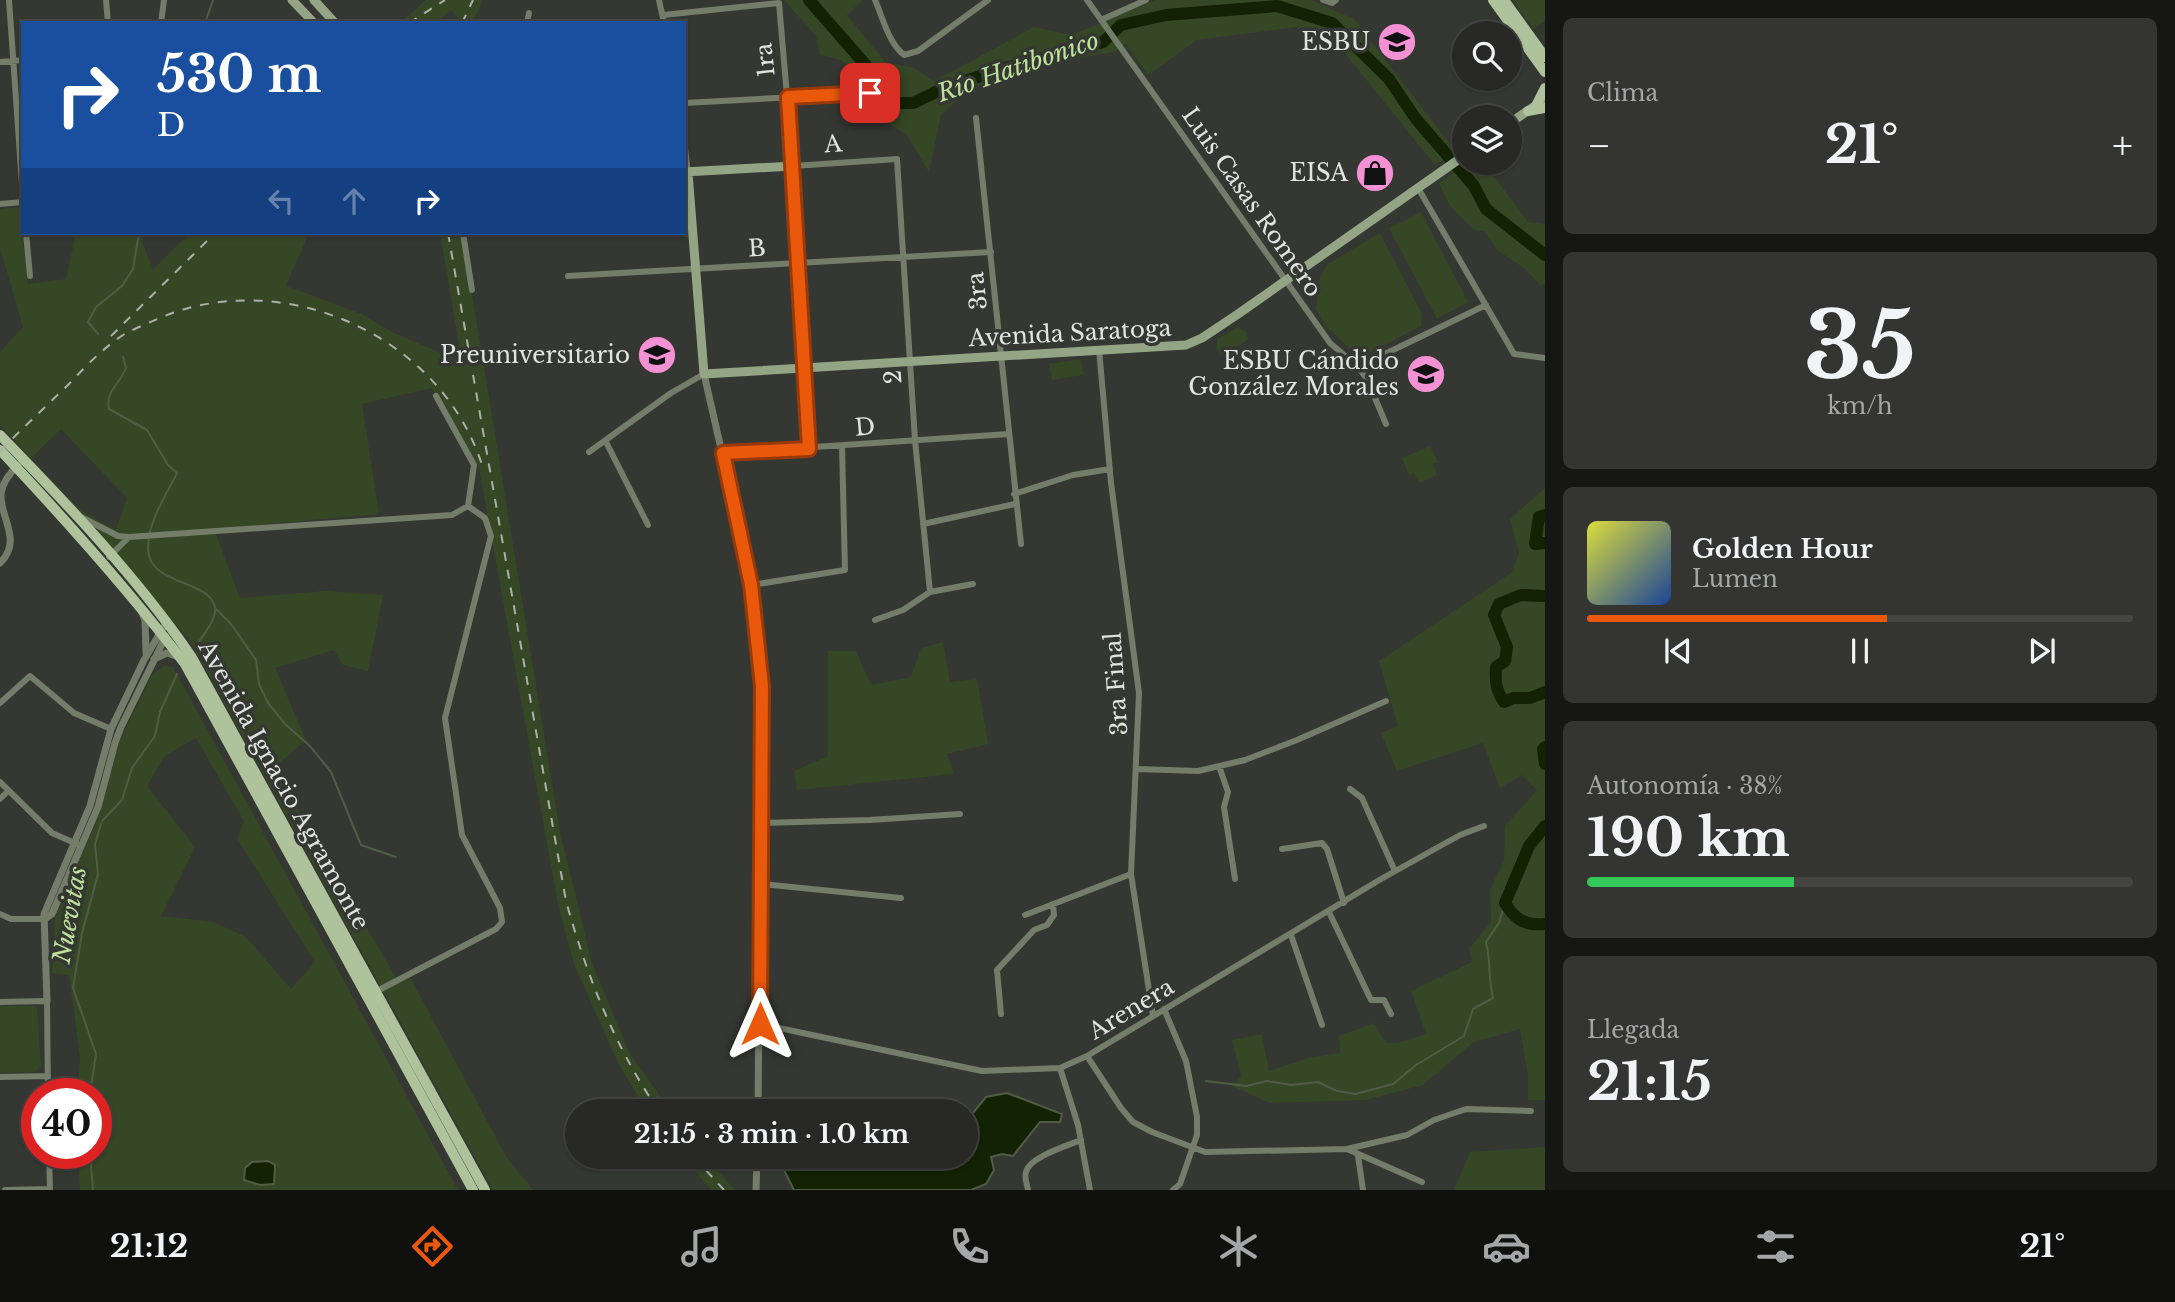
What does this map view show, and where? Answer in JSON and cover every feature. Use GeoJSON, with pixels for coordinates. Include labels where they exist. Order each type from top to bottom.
{"type":"FeatureCollection","features":[{"type":"Feature","properties":{"kind":"main road"},"geometry":{"type":"LineString","coordinates":[[292,0],[312,21]]}},
{"type":"Feature","properties":{"kind":"main road"},"geometry":{"type":"LineString","coordinates":[[1493,0],[1545,72]]}},
{"type":"Feature","properties":{"kind":"main road"},"geometry":{"type":"LineString","coordinates":[[1504,0],[1545,57]]}},
{"type":"Feature","properties":{"kind":"main road"},"geometry":{"type":"LineString","coordinates":[[317,1],[333,21]]}},
{"type":"Feature","properties":{"kind":"main road"},"geometry":{"type":"LineString","coordinates":[[1536,108],[1545,88]]}},
{"type":"Feature","properties":{"kind":"main road"},"geometry":{"type":"LineString","coordinates":[[1536,108],[1545,99]]}},
{"type":"Feature","properties":{"kind":"main road","name":"Avenida Saratoga"},"geometry":{"type":"LineString","coordinates":[[704,374],[1186,345],[1202,338],[1452,164]]}},
{"type":"Feature","properties":{"kind":"main road","name":"A"},"geometry":{"type":"LineString","coordinates":[[686,172],[793,166]]}},
{"type":"Feature","properties":{"kind":"main road","name":"1ra"},"geometry":{"type":"LineString","coordinates":[[793,166],[806,368]]}},
{"type":"Feature","properties":{"kind":"main road"},"geometry":{"type":"LineString","coordinates":[[686,172],[704,374]]}},
{"type":"Feature","properties":{"kind":"main road","name":"Avenida Ignacio Agramonte"},"geometry":{"type":"LineString","coordinates":[[0,435],[20,463],[166,629],[209,686],[485,1190]]}},
{"type":"Feature","properties":{"kind":"main road","name":"Avenida Ignacio Agramonte"},"geometry":{"type":"LineString","coordinates":[[0,450],[20,463],[65,505],[137,602],[166,629],[473,1190]]}},
{"type":"Feature","properties":{"kind":"street"},"geometry":{"type":"LineString","coordinates":[[9,0],[21,172]]}},
{"type":"Feature","properties":{"kind":"street"},"geometry":{"type":"LineString","coordinates":[[106,0],[108,21]]}},
{"type":"Feature","properties":{"kind":"street"},"geometry":{"type":"LineString","coordinates":[[161,21],[164,0]]}},
{"type":"Feature","properties":{"kind":"street"},"geometry":{"type":"LineString","coordinates":[[659,0],[664,19]]}},
{"type":"Feature","properties":{"kind":"street"},"geometry":{"type":"LineString","coordinates":[[875,0],[891,39],[904,55],[918,51],[988,0]]}},
{"type":"Feature","properties":{"kind":"street","name":"Luis Casas Romero"},"geometry":{"type":"LineString","coordinates":[[1087,0],[1330,343],[1358,367],[1367,379],[1386,424]]}},
{"type":"Feature","properties":{"kind":"street"},"geometry":{"type":"LineString","coordinates":[[1101,20],[1146,0]]}},
{"type":"Feature","properties":{"kind":"street"},"geometry":{"type":"LineString","coordinates":[[1323,0],[1334,1]]}},
{"type":"Feature","properties":{"kind":"street","name":"1ra"},"geometry":{"type":"LineString","coordinates":[[664,19],[779,3],[793,166]]}},
{"type":"Feature","properties":{"kind":"street"},"geometry":{"type":"LineString","coordinates":[[527,21],[528,13]]}},
{"type":"Feature","properties":{"kind":"street"},"geometry":{"type":"LineString","coordinates":[[0,62],[21,60]]}},
{"type":"Feature","properties":{"kind":"street"},"geometry":{"type":"LineString","coordinates":[[686,103],[870,93]]}},
{"type":"Feature","properties":{"kind":"street","name":"3ra"},"geometry":{"type":"LineString","coordinates":[[976,118],[1021,544]]}},
{"type":"Feature","properties":{"kind":"street","name":"A"},"geometry":{"type":"LineString","coordinates":[[793,166],[897,159]]}},
{"type":"Feature","properties":{"kind":"street","name":"2"},"geometry":{"type":"LineString","coordinates":[[897,159],[909,362],[930,593]]}},
{"type":"Feature","properties":{"kind":"street"},"geometry":{"type":"LineString","coordinates":[[1418,188],[1514,354],[1545,358]]}},
{"type":"Feature","properties":{"kind":"street"},"geometry":{"type":"LineString","coordinates":[[0,204],[21,200]]}},
{"type":"Feature","properties":{"kind":"street"},"geometry":{"type":"LineString","coordinates":[[26,235],[30,276]]}},
{"type":"Feature","properties":{"kind":"street"},"geometry":{"type":"LineString","coordinates":[[463,235],[472,290]]}},
{"type":"Feature","properties":{"kind":"street","name":"B"},"geometry":{"type":"LineString","coordinates":[[568,276],[991,252]]}},
{"type":"Feature","properties":{"kind":"street"},"geometry":{"type":"LineString","coordinates":[[1358,367],[1486,305]]}},
{"type":"Feature","properties":{"kind":"street","name":"3ra Final"},"geometry":{"type":"LineString","coordinates":[[1099,349],[1110,469],[1139,693],[1138,769],[1133,807],[1131,874],[1153,1016]]}},
{"type":"Feature","properties":{"kind":"street","name":"1ra"},"geometry":{"type":"LineString","coordinates":[[806,368],[809,449]]}},
{"type":"Feature","properties":{"kind":"street"},"geometry":{"type":"LineString","coordinates":[[589,453],[671,393],[704,374],[751,585],[762,686],[758,1099]]}},
{"type":"Feature","properties":{"kind":"street"},"geometry":{"type":"LineString","coordinates":[[436,396],[474,464],[468,506]]}},
{"type":"Feature","properties":{"kind":"street","name":"D"},"geometry":{"type":"LineString","coordinates":[[723,453],[1009,435]]}},
{"type":"Feature","properties":{"kind":"street"},"geometry":{"type":"LineString","coordinates":[[606,442],[648,525]]}},
{"type":"Feature","properties":{"kind":"street"},"geometry":{"type":"LineString","coordinates":[[751,585],[845,570],[842,446]]}},
{"type":"Feature","properties":{"kind":"street"},"geometry":{"type":"LineString","coordinates":[[0,563],[10,548],[11,539],[1,493],[20,463]]}},
{"type":"Feature","properties":{"kind":"street"},"geometry":{"type":"LineString","coordinates":[[1014,494],[1073,475],[1110,469]]}},
{"type":"Feature","properties":{"kind":"street"},"geometry":{"type":"LineString","coordinates":[[923,524],[1015,504]]}},
{"type":"Feature","properties":{"kind":"street"},"geometry":{"type":"LineString","coordinates":[[65,505],[99,528],[118,536],[129,537],[452,515],[468,506]]}},
{"type":"Feature","properties":{"kind":"street"},"geometry":{"type":"LineString","coordinates":[[377,991],[496,929],[502,922],[500,908],[461,835],[444,718],[491,536],[485,518],[468,506]]}},
{"type":"Feature","properties":{"kind":"street"},"geometry":{"type":"LineString","coordinates":[[107,559],[129,537]]}},
{"type":"Feature","properties":{"kind":"street"},"geometry":{"type":"LineString","coordinates":[[876,620],[903,610],[930,593],[973,584]]}},
{"type":"Feature","properties":{"kind":"street"},"geometry":{"type":"LineString","coordinates":[[137,602],[145,620],[147,640],[144,660]]}},
{"type":"Feature","properties":{"kind":"street"},"geometry":{"type":"LineString","coordinates":[[0,1077],[48,1076],[46,911],[98,807],[115,743],[166,629]]}},
{"type":"Feature","properties":{"kind":"street"},"geometry":{"type":"LineString","coordinates":[[78,845],[111,729],[144,660],[166,629]]}},
{"type":"Feature","properties":{"kind":"street"},"geometry":{"type":"LineString","coordinates":[[154,659],[167,653],[180,658]]}},
{"type":"Feature","properties":{"kind":"street"},"geometry":{"type":"LineString","coordinates":[[0,703],[30,676],[74,713],[111,729]]}},
{"type":"Feature","properties":{"kind":"street"},"geometry":{"type":"LineString","coordinates":[[1138,769],[1198,771],[1245,760],[1386,701]]}},
{"type":"Feature","properties":{"kind":"street"},"geometry":{"type":"LineString","coordinates":[[1219,766],[1228,792],[1224,807],[1235,879]]}},
{"type":"Feature","properties":{"kind":"street"},"geometry":{"type":"LineString","coordinates":[[0,782],[52,833],[78,845]]}},
{"type":"Feature","properties":{"kind":"street"},"geometry":{"type":"LineString","coordinates":[[1350,789],[1362,797],[1395,872]]}},
{"type":"Feature","properties":{"kind":"street"},"geometry":{"type":"LineString","coordinates":[[0,799],[8,791]]}},
{"type":"Feature","properties":{"kind":"street"},"geometry":{"type":"LineString","coordinates":[[760,823],[960,814]]}},
{"type":"Feature","properties":{"kind":"street","name":"Arenera"},"geometry":{"type":"LineString","coordinates":[[760,1024],[982,1070],[1060,1068],[1087,1056],[1395,872],[1460,835],[1484,826]]}},
{"type":"Feature","properties":{"kind":"street"},"geometry":{"type":"LineString","coordinates":[[1282,849],[1322,843],[1327,849],[1344,903]]}},
{"type":"Feature","properties":{"kind":"street"},"geometry":{"type":"LineString","coordinates":[[1025,915],[1131,874]]}},
{"type":"Feature","properties":{"kind":"street"},"geometry":{"type":"LineString","coordinates":[[761,884],[901,898]]}},
{"type":"Feature","properties":{"kind":"street"},"geometry":{"type":"LineString","coordinates":[[1001,1014],[998,970],[1034,930],[1047,925],[1054,915],[1054,904]]}},
{"type":"Feature","properties":{"kind":"street"},"geometry":{"type":"LineString","coordinates":[[1329,912],[1371,1000],[1384,1000],[1391,1014]]}},
{"type":"Feature","properties":{"kind":"street"},"geometry":{"type":"LineString","coordinates":[[0,914],[11,919],[45,919]]}},
{"type":"Feature","properties":{"kind":"street"},"geometry":{"type":"LineString","coordinates":[[1291,935],[1322,1026]]}},
{"type":"Feature","properties":{"kind":"street"},"geometry":{"type":"LineString","coordinates":[[0,1002],[47,1001]]}},
{"type":"Feature","properties":{"kind":"street"},"geometry":{"type":"LineString","coordinates":[[1164,1009],[1186,1061],[1197,1117],[1197,1135],[1180,1184],[1173,1190]]}},
{"type":"Feature","properties":{"kind":"street"},"geometry":{"type":"LineString","coordinates":[[1087,1056],[1113,1097],[1133,1122],[1205,1152],[1347,1149],[1407,1135],[1466,1109],[1531,1111]]}},
{"type":"Feature","properties":{"kind":"street"},"geometry":{"type":"LineString","coordinates":[[1060,1068],[1081,1140],[1090,1190]]}},
{"type":"Feature","properties":{"kind":"street"},"geometry":{"type":"LineString","coordinates":[[1028,1190],[1025,1178],[1029,1165],[1048,1153],[1081,1140]]}},
{"type":"Feature","properties":{"kind":"street"},"geometry":{"type":"LineString","coordinates":[[1347,1149],[1422,1182]]}},
{"type":"Feature","properties":{"kind":"street"},"geometry":{"type":"LineString","coordinates":[[1358,1156],[1363,1190]]}},
{"type":"Feature","properties":{"kind":"street"},"geometry":{"type":"LineString","coordinates":[[5,1190],[50,1189],[50,1169]]}},
{"type":"Feature","properties":{"kind":"street"},"geometry":{"type":"LineString","coordinates":[[757,1169],[757,1190]]}},
{"type":"Feature","properties":{"kind":"shaded area"},"geometry":{"type":"Polygon","coordinates":[[[426,0],[483,0],[474,21],[455,21],[458,17],[450,10],[439,21],[402,21],[426,0]]]}},
{"type":"Feature","properties":{"kind":"shaded area"},"geometry":{"type":"Polygon","coordinates":[[[784,0],[863,0],[847,15],[886,63],[912,67],[934,81],[1034,27],[1072,35],[1155,0],[1311,0],[1354,19],[1452,147],[1452,154],[1435,165],[1343,51],[1297,27],[1197,40],[1148,75],[1126,44],[1115,52],[1042,64],[969,90],[941,115],[929,172],[907,135],[885,121],[863,85],[841,60],[820,55],[816,36],[784,0]]]}},
{"type":"Feature","properties":{"kind":"shaded area"},"geometry":{"type":"Polygon","coordinates":[[[1513,0],[1545,0],[1545,21],[1533,29],[1513,0]]]}},
{"type":"Feature","properties":{"kind":"shaded area"},"geometry":{"type":"Polygon","coordinates":[[[1452,174],[1493,175],[1528,222],[1545,224],[1545,283],[1541,286],[1524,268],[1497,250],[1484,231],[1474,230],[1450,206],[1439,183],[1452,174]]]}},
{"type":"Feature","properties":{"kind":"shaded area"},"geometry":{"type":"Polygon","coordinates":[[[19,207],[28,284],[66,279],[76,235],[144,235],[142,242],[153,270],[188,235],[308,235],[286,286],[362,314],[394,333],[462,362],[440,235],[462,235],[560,832],[592,963],[630,1054],[662,1099],[640,1099],[619,1065],[574,964],[558,904],[479,468],[432,388],[362,404],[379,514],[214,529],[240,598],[325,591],[383,595],[368,671],[343,665],[334,650],[275,668],[306,740],[274,768],[399,983],[410,977],[507,1158],[533,1190],[493,1190],[190,641],[0,424],[0,352],[23,327],[0,248],[0,209],[19,207]],[[61,429],[31,458],[79,508],[116,529],[127,498],[61,429]]]}},
{"type":"Feature","properties":{"kind":"shaded area"},"geometry":{"type":"Polygon","coordinates":[[[1421,212],[1468,302],[1437,319],[1389,228],[1421,212]]]}},
{"type":"Feature","properties":{"kind":"shaded area"},"geometry":{"type":"Polygon","coordinates":[[[1380,233],[1422,314],[1421,326],[1359,358],[1326,326],[1316,309],[1320,277],[1328,264],[1380,233]]]}},
{"type":"Feature","properties":{"kind":"shaded area"},"geometry":{"type":"Polygon","coordinates":[[[1238,327],[1247,333],[1248,339],[1227,356],[1223,356],[1217,350],[1217,339],[1238,327]]]}},
{"type":"Feature","properties":{"kind":"shaded area"},"geometry":{"type":"Polygon","coordinates":[[[1081,359],[1083,375],[1052,380],[1049,364],[1081,359]]]}},
{"type":"Feature","properties":{"kind":"shaded area"},"geometry":{"type":"Polygon","coordinates":[[[1430,446],[1438,462],[1433,464],[1437,475],[1419,483],[1414,473],[1409,475],[1402,458],[1430,446]]]}},
{"type":"Feature","properties":{"kind":"shaded area"},"geometry":{"type":"Polygon","coordinates":[[[1545,488],[1545,1100],[1528,1100],[1528,1076],[1520,1029],[1474,1042],[1423,1085],[1366,1100],[1270,1103],[1232,1086],[1241,1076],[1232,1040],[1262,1034],[1269,1071],[1307,1058],[1340,1053],[1339,1036],[1374,1023],[1386,1043],[1397,1043],[1426,1034],[1411,991],[1472,962],[1469,949],[1491,922],[1490,890],[1504,860],[1505,826],[1537,790],[1522,775],[1500,788],[1483,743],[1397,771],[1381,733],[1398,726],[1379,661],[1511,573],[1519,553],[1510,519],[1545,488]]]}},
{"type":"Feature","properties":{"kind":"shaded area"},"geometry":{"type":"Polygon","coordinates":[[[943,642],[950,682],[977,679],[988,744],[947,754],[954,774],[797,790],[794,771],[828,756],[828,651],[856,651],[871,685],[911,677],[921,648],[943,642]]]}},
{"type":"Feature","properties":{"kind":"shaded area"},"geometry":{"type":"Polygon","coordinates":[[[163,666],[173,667],[458,1190],[80,1190],[79,1169],[112,1169],[112,1078],[79,1078],[80,1057],[69,975],[52,973],[55,918],[99,815],[120,740],[152,675],[163,666]],[[196,738],[165,756],[147,786],[195,847],[161,916],[214,922],[246,937],[291,989],[315,962],[237,839],[244,821],[196,738]]]}},
{"type":"Feature","properties":{"kind":"shaded area"},"geometry":{"type":"Polygon","coordinates":[[[0,1006],[37,1008],[41,1066],[35,1072],[0,1073],[0,1006]]]}},
{"type":"Feature","properties":{"kind":"shaded area"},"geometry":{"type":"Polygon","coordinates":[[[1007,1093],[1062,1114],[1060,1122],[1040,1122],[1013,1156],[1002,1154],[991,1157],[994,1170],[986,1184],[971,1190],[794,1190],[784,1170],[978,1169],[978,1107],[986,1097],[1007,1093]]]}},
{"type":"Feature","properties":{"kind":"shaded area"},"geometry":{"type":"Polygon","coordinates":[[[1545,1147],[1545,1190],[1454,1190],[1470,1152],[1545,1147]]]}},
{"type":"Feature","properties":{"kind":"shaded area"},"geometry":{"type":"Polygon","coordinates":[[[268,1161],[275,1165],[274,1184],[260,1185],[244,1180],[245,1168],[252,1162],[268,1161]]]}},
{"type":"Feature","properties":{"kind":"shaded area"},"geometry":{"type":"Polygon","coordinates":[[[693,1169],[717,1169],[735,1190],[711,1190],[693,1169]]]}},
{"type":"Feature","properties":{"kind":"waterway","name":"Nuevitas"},"geometry":{"type":"LineString","coordinates":[[206,21],[213,0]]}},
{"type":"Feature","properties":{"kind":"waterway","name":"Río Hatibonico"},"geometry":{"type":"LineString","coordinates":[[809,0],[871,71],[888,103],[913,103],[942,89],[995,71],[1103,42],[1121,25],[1166,15],[1277,6],[1332,23],[1389,79],[1416,119],[1474,186],[1486,209],[1545,255]]}},
{"type":"Feature","properties":{"kind":"waterway","name":"Nuevitas"},"geometry":{"type":"LineString","coordinates":[[98,334],[88,322],[96,307],[122,286],[133,269],[139,235]]}},
{"type":"Feature","properties":{"kind":"waterway","name":"Nuevitas"},"geometry":{"type":"LineString","coordinates":[[123,357],[126,368],[111,392],[109,409],[147,430],[168,465],[177,473],[151,529],[148,549],[151,561],[158,570],[168,576],[202,591],[215,607],[211,622],[196,646]]}},
{"type":"Feature","properties":{"kind":"waterway"},"geometry":{"type":"LineString","coordinates":[[1545,515],[1539,517],[1535,544],[1545,543]]}},
{"type":"Feature","properties":{"kind":"waterway"},"geometry":{"type":"LineString","coordinates":[[1545,596],[1521,595],[1499,604],[1494,615],[1507,647],[1505,661],[1496,667],[1497,686],[1504,702],[1513,698],[1530,698],[1545,692]]}},
{"type":"Feature","properties":{"kind":"waterway"},"geometry":{"type":"LineString","coordinates":[[215,608],[231,624],[256,660],[259,684],[268,703],[331,772],[361,845],[396,857]]}},
{"type":"Feature","properties":{"kind":"waterway","name":"Nuevitas"},"geometry":{"type":"LineString","coordinates":[[92,1078],[96,1054],[73,988],[82,933],[98,874],[95,844],[102,821],[122,800],[132,768],[155,736],[160,712],[177,674]]}},
{"type":"Feature","properties":{"kind":"waterway"},"geometry":{"type":"LineString","coordinates":[[1545,747],[1545,764]]}},
{"type":"Feature","properties":{"kind":"waterway"},"geometry":{"type":"LineString","coordinates":[[1545,826],[1529,846],[1505,903],[1522,921],[1545,924]]}},
{"type":"Feature","properties":{"kind":"waterway"},"geometry":{"type":"LineString","coordinates":[[1206,1081],[1246,1086],[1267,1081],[1291,1085],[1318,1082],[1337,1091],[1356,1094],[1393,1084],[1416,1065],[1464,1036],[1473,1009],[1493,998],[1486,942],[1499,923],[1505,903]]}},
{"type":"Feature","properties":{"kind":"waterway","name":"Nuevitas"},"geometry":{"type":"LineString","coordinates":[[91,1169],[93,1190]]}},
{"type":"Feature","properties":{"kind":"railway"},"geometry":{"type":"LineString","coordinates":[[412,21],[445,0]]}},
{"type":"Feature","properties":{"kind":"railway"},"geometry":{"type":"LineString","coordinates":[[463,21],[473,0]]}},
{"type":"Feature","properties":{"kind":"railway"},"geometry":{"type":"LineString","coordinates":[[111,336],[213,235]]}},
{"type":"Feature","properties":{"kind":"railway"},"geometry":{"type":"LineString","coordinates":[[448,235],[566,901],[583,956],[615,1036],[651,1099]]}},
{"type":"Feature","properties":{"kind":"railway"},"geometry":{"type":"LineString","coordinates":[[0,451],[94,358],[123,335],[162,317],[210,303],[259,301],[308,308],[354,324],[397,349],[433,382],[463,422],[483,468]]}},
{"type":"Feature","properties":{"kind":"railway"},"geometry":{"type":"LineString","coordinates":[[705,1169],[724,1190]]}},
{"type":"Feature","properties":{"kind":"place","name":"ESBU"},"geometry":{"type":"Point","coordinates":[1397,42]}},
{"type":"Feature","properties":{"kind":"place","name":"EISA"},"geometry":{"type":"Point","coordinates":[1375,173]}},
{"type":"Feature","properties":{"kind":"place","name":"Preuniversitario"},"geometry":{"type":"Point","coordinates":[657,355]}},
{"type":"Feature","properties":{"kind":"place","name":"ESBU Cándido González Morales"},"geometry":{"type":"Point","coordinates":[1426,374]}},
{"type":"Feature","properties":{"kind":"route"},"geometry":{"type":"LineString","coordinates":[[760,1024],[762,686],[751,585],[723,453],[809,449],[788,97],[870,93]]}}]}
